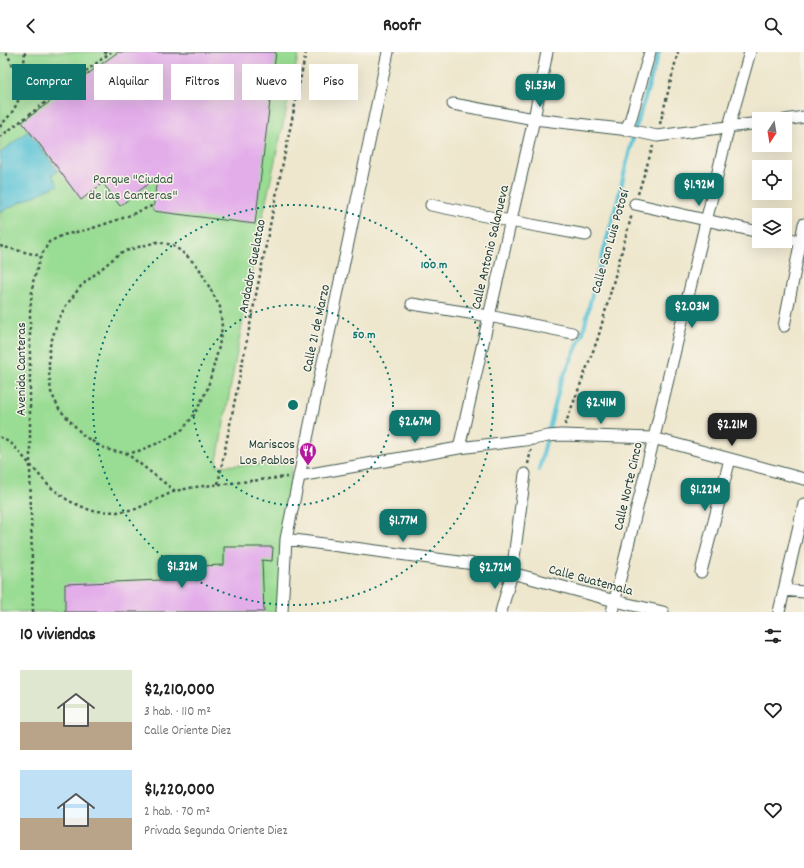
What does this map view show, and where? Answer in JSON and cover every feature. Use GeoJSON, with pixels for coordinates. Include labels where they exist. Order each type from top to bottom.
{"type":"FeatureCollection","features":[{"type":"Feature","properties":{"kind":"street","name":"Calle 21 de Marzo"},"geometry":{"type":"LineString","coordinates":[[282,612],[286,539],[388,52]]}},
{"type":"Feature","properties":{"kind":"street","name":"Calle Antonio Salanueva"},"geometry":{"type":"LineString","coordinates":[[459,448],[534,119],[547,52]]}},
{"type":"Feature","properties":{"kind":"street"},"geometry":{"type":"LineString","coordinates":[[627,130],[650,52]]}},
{"type":"Feature","properties":{"kind":"street","name":"Calle Norte Cinco"},"geometry":{"type":"LineString","coordinates":[[614,607],[729,126],[750,52]]}},
{"type":"Feature","properties":{"kind":"street"},"geometry":{"type":"LineString","coordinates":[[453,104],[534,119],[627,130],[652,135],[752,124]]}},
{"type":"Feature","properties":{"kind":"street"},"geometry":{"type":"LineString","coordinates":[[792,119],[804,117]]}},
{"type":"Feature","properties":{"kind":"street"},"geometry":{"type":"LineString","coordinates":[[635,204],[752,231]]}},
{"type":"Feature","properties":{"kind":"street"},"geometry":{"type":"LineString","coordinates":[[431,205],[586,235]]}},
{"type":"Feature","properties":{"kind":"street"},"geometry":{"type":"LineString","coordinates":[[784,326],[802,242],[804,224]]}},
{"type":"Feature","properties":{"kind":"street"},"geometry":{"type":"LineString","coordinates":[[792,240],[802,242]]}},
{"type":"Feature","properties":{"kind":"street"},"geometry":{"type":"LineString","coordinates":[[412,304],[489,316],[572,333]]}},
{"type":"Feature","properties":{"kind":"street"},"geometry":{"type":"LineString","coordinates":[[300,476],[459,448],[562,435],[654,438],[804,478]]}},
{"type":"Feature","properties":{"kind":"street"},"geometry":{"type":"LineString","coordinates":[[701,572],[730,459]]}},
{"type":"Feature","properties":{"kind":"street"},"geometry":{"type":"LineString","coordinates":[[501,612],[512,573],[525,474]]}},
{"type":"Feature","properties":{"kind":"street"},"geometry":{"type":"LineString","coordinates":[[779,612],[804,504]]}},
{"type":"Feature","properties":{"kind":"street","name":"Calle Guatemala"},"geometry":{"type":"LineString","coordinates":[[286,539],[497,567],[614,607],[663,612]]}},
{"type":"Feature","properties":{"kind":"street"},"geometry":{"type":"LineString","coordinates":[[784,590],[804,592]]}},
{"type":"Feature","properties":{"kind":"path"},"geometry":{"type":"LineString","coordinates":[[6,52],[12,64]]}},
{"type":"Feature","properties":{"kind":"path"},"geometry":{"type":"LineString","coordinates":[[24,64],[25,52]]}},
{"type":"Feature","properties":{"kind":"path"},"geometry":{"type":"LineString","coordinates":[[104,52],[108,54]]}},
{"type":"Feature","properties":{"kind":"path"},"geometry":{"type":"LineString","coordinates":[[0,137],[111,52]]}},
{"type":"Feature","properties":{"kind":"path","name":"Andador Guelatao"},"geometry":{"type":"LineString","coordinates":[[218,484],[306,52]]}},
{"type":"Feature","properties":{"kind":"path","name":"Calle San Luis Potosí"},"geometry":{"type":"LineString","coordinates":[[562,435],[598,338],[635,204],[652,135],[678,52]]}},
{"type":"Feature","properties":{"kind":"path"},"geometry":{"type":"LineString","coordinates":[[0,127],[13,110],[18,100]]}},
{"type":"Feature","properties":{"kind":"path","name":"Avenida Canteras"},"geometry":{"type":"LineString","coordinates":[[33,612],[30,465],[30,311],[33,282],[41,256],[49,242],[63,236],[123,218],[154,205]]}},
{"type":"Feature","properties":{"kind":"path"},"geometry":{"type":"LineString","coordinates":[[126,453],[136,452],[163,441],[183,429],[194,415],[207,390],[219,347],[222,326],[220,307],[199,268],[173,245],[157,242],[120,253],[81,286],[57,323],[49,349],[49,373],[51,392],[59,409],[84,436],[100,446],[112,451],[126,453],[175,491]]}},
{"type":"Feature","properties":{"kind":"path"},"geometry":{"type":"LineString","coordinates":[[0,246],[41,256]]}},
{"type":"Feature","properties":{"kind":"path"},"geometry":{"type":"LineString","coordinates":[[0,437],[12,444],[49,486],[69,502],[92,511],[117,512],[136,509],[175,491],[195,487],[300,476]]}},
{"type":"Feature","properties":{"kind":"path"},"geometry":{"type":"LineString","coordinates":[[525,474],[535,439]]}},
{"type":"Feature","properties":{"kind":"green space","name":"Parque \"Ciudad de las Canteras\""},"geometry":{"type":"Polygon","coordinates":[[[0,52],[299,52],[296,64],[242,64],[242,100],[288,100],[259,233],[216,466],[292,463],[281,612],[0,612],[0,52]]]}},
{"type":"Feature","properties":{"kind":"water"},"geometry":{"type":"Polygon","coordinates":[[[28,131],[58,171],[52,175],[58,185],[0,212],[0,153],[28,131]]]}},
{"type":"Feature","properties":{"kind":"building"},"geometry":{"type":"Polygon","coordinates":[[[118,52],[276,52],[275,64],[242,64],[242,100],[270,100],[255,224],[153,211],[157,177],[120,206],[103,183],[81,200],[22,122],[52,100],[86,100],[86,75],[94,70],[94,100],[163,100],[163,64],[102,64],[118,52]]]}},
{"type":"Feature","properties":{"kind":"building"},"geometry":{"type":"Polygon","coordinates":[[[224,547],[273,547],[272,561],[262,560],[264,612],[65,612],[65,584],[161,580],[174,567],[224,565],[224,547]]]}},
{"type":"Feature","properties":{"kind":"waterway"},"geometry":{"type":"LineString","coordinates":[[539,470],[560,384],[583,333],[633,137],[659,52]]}},
{"type":"Feature","properties":{"kind":"place","name":"Mariscos Los Pablos"},"geometry":{"type":"Point","coordinates":[308,466]}}]}
